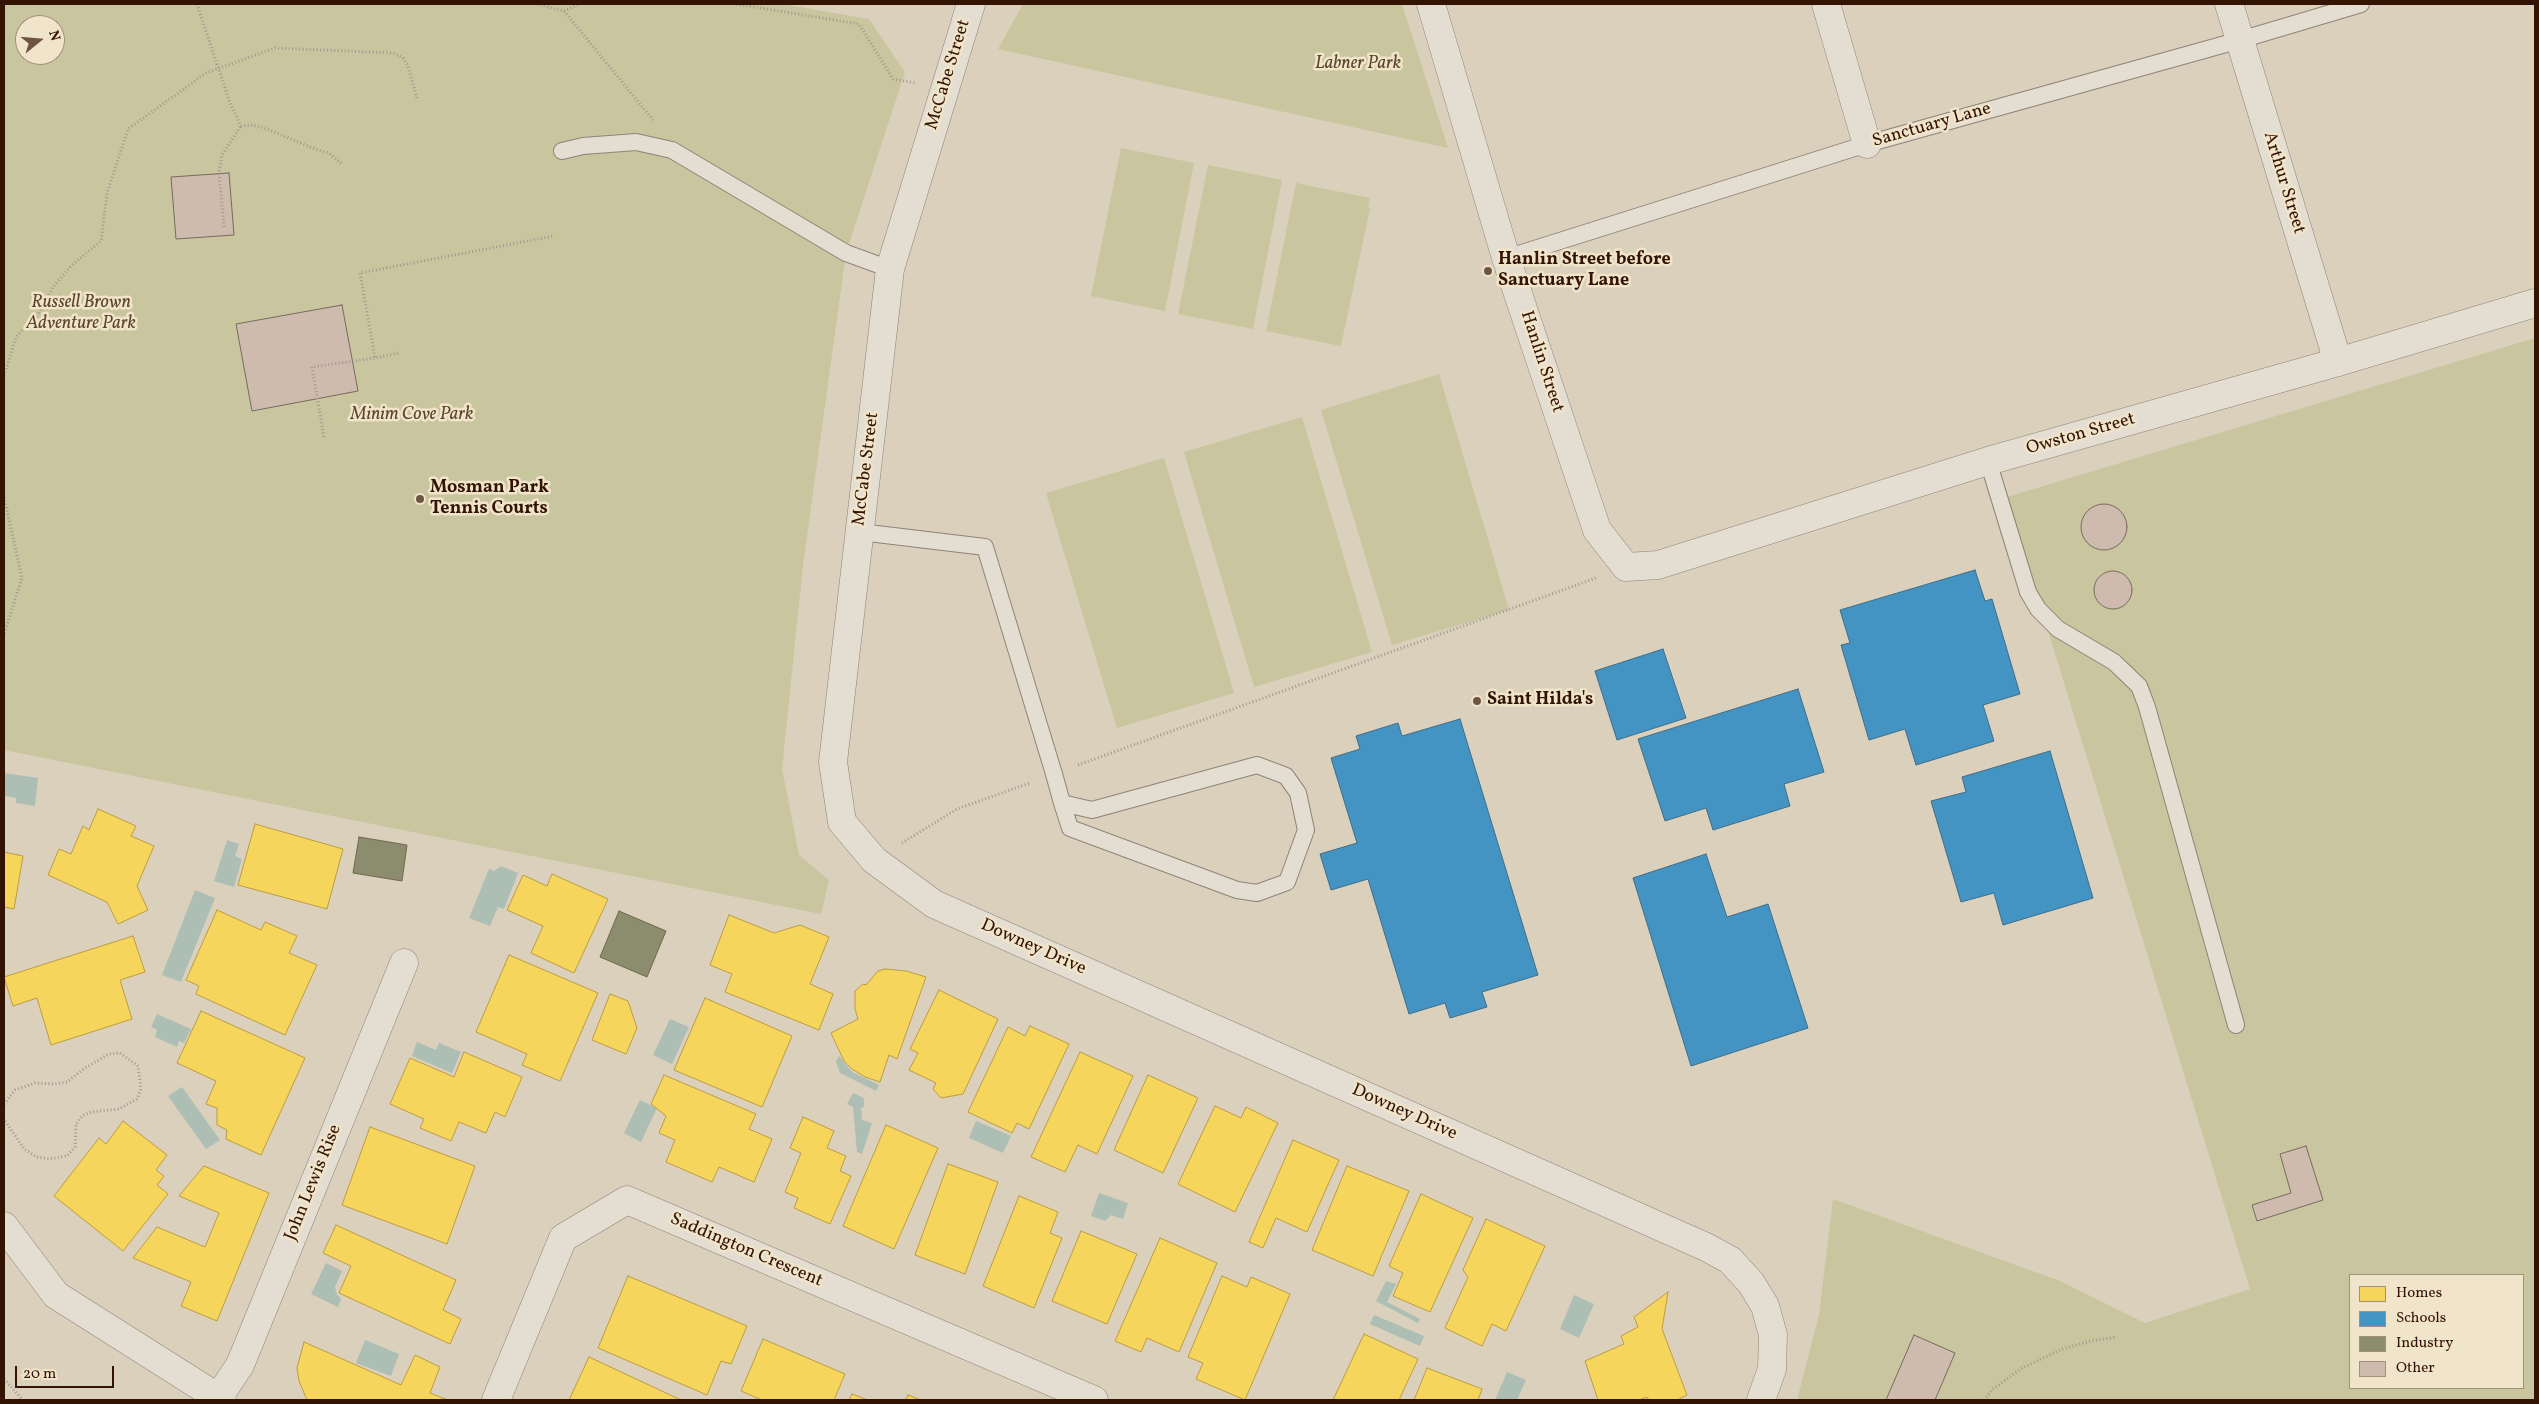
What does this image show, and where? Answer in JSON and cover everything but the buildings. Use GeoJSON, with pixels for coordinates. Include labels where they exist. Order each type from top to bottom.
{"type":"FeatureCollection","features":[{"type":"Feature","properties":{"kind":"street","name":"Hanlin Street"},"geometry":{"type":"LineString","coordinates":[[1431,4],[1506,258],[1597,530],[1626,567]]}},
{"type":"Feature","properties":{"kind":"street"},"geometry":{"type":"LineString","coordinates":[[1826,4],[1867,144]]}},
{"type":"Feature","properties":{"kind":"street","name":"Arthur Street"},"geometry":{"type":"LineString","coordinates":[[2229,4],[2338,362]]}},
{"type":"Feature","properties":{"kind":"street","name":"McCabe Street"},"geometry":{"type":"LineString","coordinates":[[934,904],[874,860],[842,822],[833,762],[890,269],[945,89],[965,5]]}},
{"type":"Feature","properties":{"kind":"street","name":"Owston Street"},"geometry":{"type":"LineString","coordinates":[[1626,567],[1658,565],[1988,461],[2338,362],[2535,303]]}},
{"type":"Feature","properties":{"kind":"street","name":"Downey Drive"},"geometry":{"type":"LineString","coordinates":[[934,904],[1688,1239],[1730,1260],[1751,1283],[1765,1306],[1773,1335],[1772,1369],[1761,1400]]}},
{"type":"Feature","properties":{"kind":"street","name":"John Lewis Rise"},"geometry":{"type":"LineString","coordinates":[[220,1399],[240,1365],[404,964]]}},
{"type":"Feature","properties":{"kind":"street","name":"Saddington Crescent"},"geometry":{"type":"LineString","coordinates":[[496,1400],[563,1238],[627,1200],[1094,1400]]}},
{"type":"Feature","properties":{"kind":"street"},"geometry":{"type":"LineString","coordinates":[[4,1226],[56,1295],[220,1399]]}},
{"type":"Feature","properties":{"kind":"lane","name":"Sanctuary Lane"},"geometry":{"type":"LineString","coordinates":[[1506,258],[1867,144],[2240,40],[2361,4]]}},
{"type":"Feature","properties":{"kind":"lane"},"geometry":{"type":"LineString","coordinates":[[562,151],[583,146],[636,142],[672,150],[846,252],[890,269]]}},
{"type":"Feature","properties":{"kind":"lane"},"geometry":{"type":"LineString","coordinates":[[1988,461],[2028,592],[2038,610],[2058,629],[2114,662],[2139,686],[2147,707],[2236,1025]]}},
{"type":"Feature","properties":{"kind":"lane"},"geometry":{"type":"LineString","coordinates":[[860,532],[985,547],[1062,803],[1070,828],[1237,890],[1258,893],[1287,882],[1306,830],[1298,793],[1286,776],[1257,765],[1092,810],[1062,803]]}},
{"type":"Feature","properties":{"kind":"path"},"geometry":{"type":"LineString","coordinates":[[197,4],[230,103],[241,126]]}},
{"type":"Feature","properties":{"kind":"path"},"geometry":{"type":"LineString","coordinates":[[537,4],[564,11],[646,109],[672,150]]}},
{"type":"Feature","properties":{"kind":"path"},"geometry":{"type":"LineString","coordinates":[[564,11],[579,4]]}},
{"type":"Feature","properties":{"kind":"path"},"geometry":{"type":"LineString","coordinates":[[736,4],[860,24],[893,79],[945,89]]}},
{"type":"Feature","properties":{"kind":"path"},"geometry":{"type":"LineString","coordinates":[[4,376],[16,337],[38,314],[53,287],[71,266],[101,241],[108,193],[128,129],[206,73],[275,48],[393,53],[403,58],[408,66],[417,99]]}},
{"type":"Feature","properties":{"kind":"path"},"geometry":{"type":"LineString","coordinates":[[241,126],[252,125],[267,129],[329,153],[343,165]]}},
{"type":"Feature","properties":{"kind":"path"},"geometry":{"type":"LineString","coordinates":[[224,227],[219,173],[222,155],[241,126]]}},
{"type":"Feature","properties":{"kind":"path"},"geometry":{"type":"LineString","coordinates":[[375,358],[360,274],[554,236]]}},
{"type":"Feature","properties":{"kind":"path"},"geometry":{"type":"LineString","coordinates":[[324,437],[312,367],[398,353]]}},
{"type":"Feature","properties":{"kind":"path"},"geometry":{"type":"LineString","coordinates":[[4,497],[22,578],[4,634]]}},
{"type":"Feature","properties":{"kind":"path"},"geometry":{"type":"LineString","coordinates":[[874,860],[957,809],[1626,567]]}},
{"type":"Feature","properties":{"kind":"path"},"geometry":{"type":"LineString","coordinates":[[4,1104],[15,1090],[35,1082],[54,1084],[68,1082],[85,1068],[109,1054],[120,1053],[138,1066],[141,1089],[137,1100],[119,1109],[91,1112],[82,1116],[76,1124],[75,1147],[67,1156],[49,1159],[37,1157],[24,1149],[4,1119]]}},
{"type":"Feature","properties":{"kind":"path"},"geometry":{"type":"LineString","coordinates":[[1984,1400],[1993,1389],[2022,1368],[2060,1350],[2090,1341],[2117,1338]]}},
{"type":"Feature","properties":{"kind":"path"},"geometry":{"type":"LineString","coordinates":[[4,1379],[23,1400]]}},
{"type":"Feature","properties":{"kind":"green space","name":"Minim Cove Park"},"geometry":{"type":"Polygon","coordinates":[[[4,4],[782,4],[869,19],[905,72],[846,253],[803,565],[782,769],[799,855],[829,880],[821,914],[4,750],[4,4]]]}},
{"type":"Feature","properties":{"kind":"green space","name":"Labner Park"},"geometry":{"type":"Polygon","coordinates":[[[1023,4],[1402,4],[1448,148],[998,49],[1023,4]]]}},
{"type":"Feature","properties":{"kind":"green space"},"geometry":{"type":"Polygon","coordinates":[[[1121,148],[1194,163],[1165,311],[1091,296],[1121,148]]]}},
{"type":"Feature","properties":{"kind":"green space"},"geometry":{"type":"Polygon","coordinates":[[[1208,165],[1282,180],[1253,329],[1178,314],[1208,165]]]}},
{"type":"Feature","properties":{"kind":"green space"},"geometry":{"type":"Polygon","coordinates":[[[1296,183],[1370,198],[1368,207],[1370,208],[1341,346],[1266,331],[1296,183]]]}},
{"type":"Feature","properties":{"kind":"green space"},"geometry":{"type":"Polygon","coordinates":[[[2535,338],[2535,1400],[1797,1400],[1819,1315],[1833,1199],[2060,1281],[2145,1323],[2250,1289],[2007,497],[2535,338]]]}},
{"type":"Feature","properties":{"kind":"green space"},"geometry":{"type":"Polygon","coordinates":[[[1439,374],[1509,610],[1392,645],[1321,410],[1439,374]]]}},
{"type":"Feature","properties":{"kind":"green space"},"geometry":{"type":"Polygon","coordinates":[[[1302,417],[1372,652],[1254,687],[1184,452],[1302,417]]]}},
{"type":"Feature","properties":{"kind":"green space"},"geometry":{"type":"Polygon","coordinates":[[[1164,458],[1234,693],[1117,728],[1046,493],[1164,458]]]}},
{"type":"Feature","properties":{"kind":"shaded area"},"geometry":{"type":"Polygon","coordinates":[[[4,773],[38,778],[35,806],[16,803],[16,798],[4,796],[4,773]]]}},
{"type":"Feature","properties":{"kind":"shaded area"},"geometry":{"type":"Polygon","coordinates":[[[227,840],[239,844],[235,856],[242,859],[234,887],[214,881],[227,840]]]}},
{"type":"Feature","properties":{"kind":"shaded area"},"geometry":{"type":"Polygon","coordinates":[[[501,866],[518,873],[504,909],[498,907],[490,926],[469,918],[489,869],[494,871],[501,866]]]}},
{"type":"Feature","properties":{"kind":"shaded area"},"geometry":{"type":"Polygon","coordinates":[[[195,890],[215,898],[181,982],[162,975],[195,890]]]}},
{"type":"Feature","properties":{"kind":"shaded area"},"geometry":{"type":"Polygon","coordinates":[[[157,1014],[191,1029],[184,1043],[179,1041],[177,1047],[155,1037],[157,1030],[151,1027],[157,1014]]]}},
{"type":"Feature","properties":{"kind":"shaded area"},"geometry":{"type":"Polygon","coordinates":[[[670,1019],[689,1027],[672,1064],[653,1055],[670,1019]]]}},
{"type":"Feature","properties":{"kind":"shaded area"},"geometry":{"type":"Polygon","coordinates":[[[417,1042],[436,1050],[439,1043],[461,1052],[452,1073],[412,1056],[417,1042]]]}},
{"type":"Feature","properties":{"kind":"shaded area"},"geometry":{"type":"Polygon","coordinates":[[[839,1056],[852,1072],[879,1085],[876,1091],[840,1073],[836,1061],[839,1056]]]}},
{"type":"Feature","properties":{"kind":"shaded area"},"geometry":{"type":"Polygon","coordinates":[[[182,1087],[220,1140],[206,1149],[168,1096],[182,1087]]]}},
{"type":"Feature","properties":{"kind":"shaded area"},"geometry":{"type":"Polygon","coordinates":[[[853,1093],[864,1098],[864,1107],[861,1108],[862,1120],[872,1123],[862,1154],[857,1152],[853,1107],[847,1104],[853,1093]]]}},
{"type":"Feature","properties":{"kind":"shaded area"},"geometry":{"type":"Polygon","coordinates":[[[640,1100],[657,1108],[641,1142],[624,1133],[640,1100]]]}},
{"type":"Feature","properties":{"kind":"shaded area"},"geometry":{"type":"Polygon","coordinates":[[[976,1121],[1011,1136],[1003,1153],[969,1138],[976,1121]]]}},
{"type":"Feature","properties":{"kind":"shaded area"},"geometry":{"type":"Polygon","coordinates":[[[1099,1193],[1128,1203],[1123,1219],[1111,1215],[1105,1221],[1091,1216],[1099,1193]]]}},
{"type":"Feature","properties":{"kind":"shaded area"},"geometry":{"type":"Polygon","coordinates":[[[326,1263],[342,1271],[335,1287],[337,1295],[341,1299],[338,1307],[311,1294],[326,1263]]]}},
{"type":"Feature","properties":{"kind":"shaded area"},"geometry":{"type":"Polygon","coordinates":[[[1386,1281],[1396,1284],[1387,1302],[1420,1319],[1418,1323],[1376,1301],[1386,1281]]]}},
{"type":"Feature","properties":{"kind":"shaded area"},"geometry":{"type":"Polygon","coordinates":[[[1574,1295],[1594,1304],[1579,1338],[1560,1329],[1574,1295]]]}},
{"type":"Feature","properties":{"kind":"shaded area"},"geometry":{"type":"Polygon","coordinates":[[[1374,1315],[1424,1336],[1420,1346],[1370,1324],[1374,1315]]]}},
{"type":"Feature","properties":{"kind":"shaded area"},"geometry":{"type":"Polygon","coordinates":[[[365,1340],[399,1354],[391,1376],[356,1363],[365,1340]]]}},
{"type":"Feature","properties":{"kind":"shaded area"},"geometry":{"type":"Polygon","coordinates":[[[1507,1372],[1526,1380],[1517,1400],[1495,1400],[1507,1372]]]}},
{"type":"Feature","properties":{"kind":"place","name":"Hanlin Street before Sanctuary Lane"},"geometry":{"type":"Point","coordinates":[1488,271]}},
{"type":"Feature","properties":{"kind":"place","name":"Mosman Park Tennis Courts"},"geometry":{"type":"Point","coordinates":[420,499]}},
{"type":"Feature","properties":{"kind":"place","name":"Saint Hilda's"},"geometry":{"type":"Point","coordinates":[1477,701]}},
{"type":"Feature","properties":{"kind":"park label","name":"Russell Brown Adventure Park"},"geometry":{"type":"Point","coordinates":[81,314]}}]}
